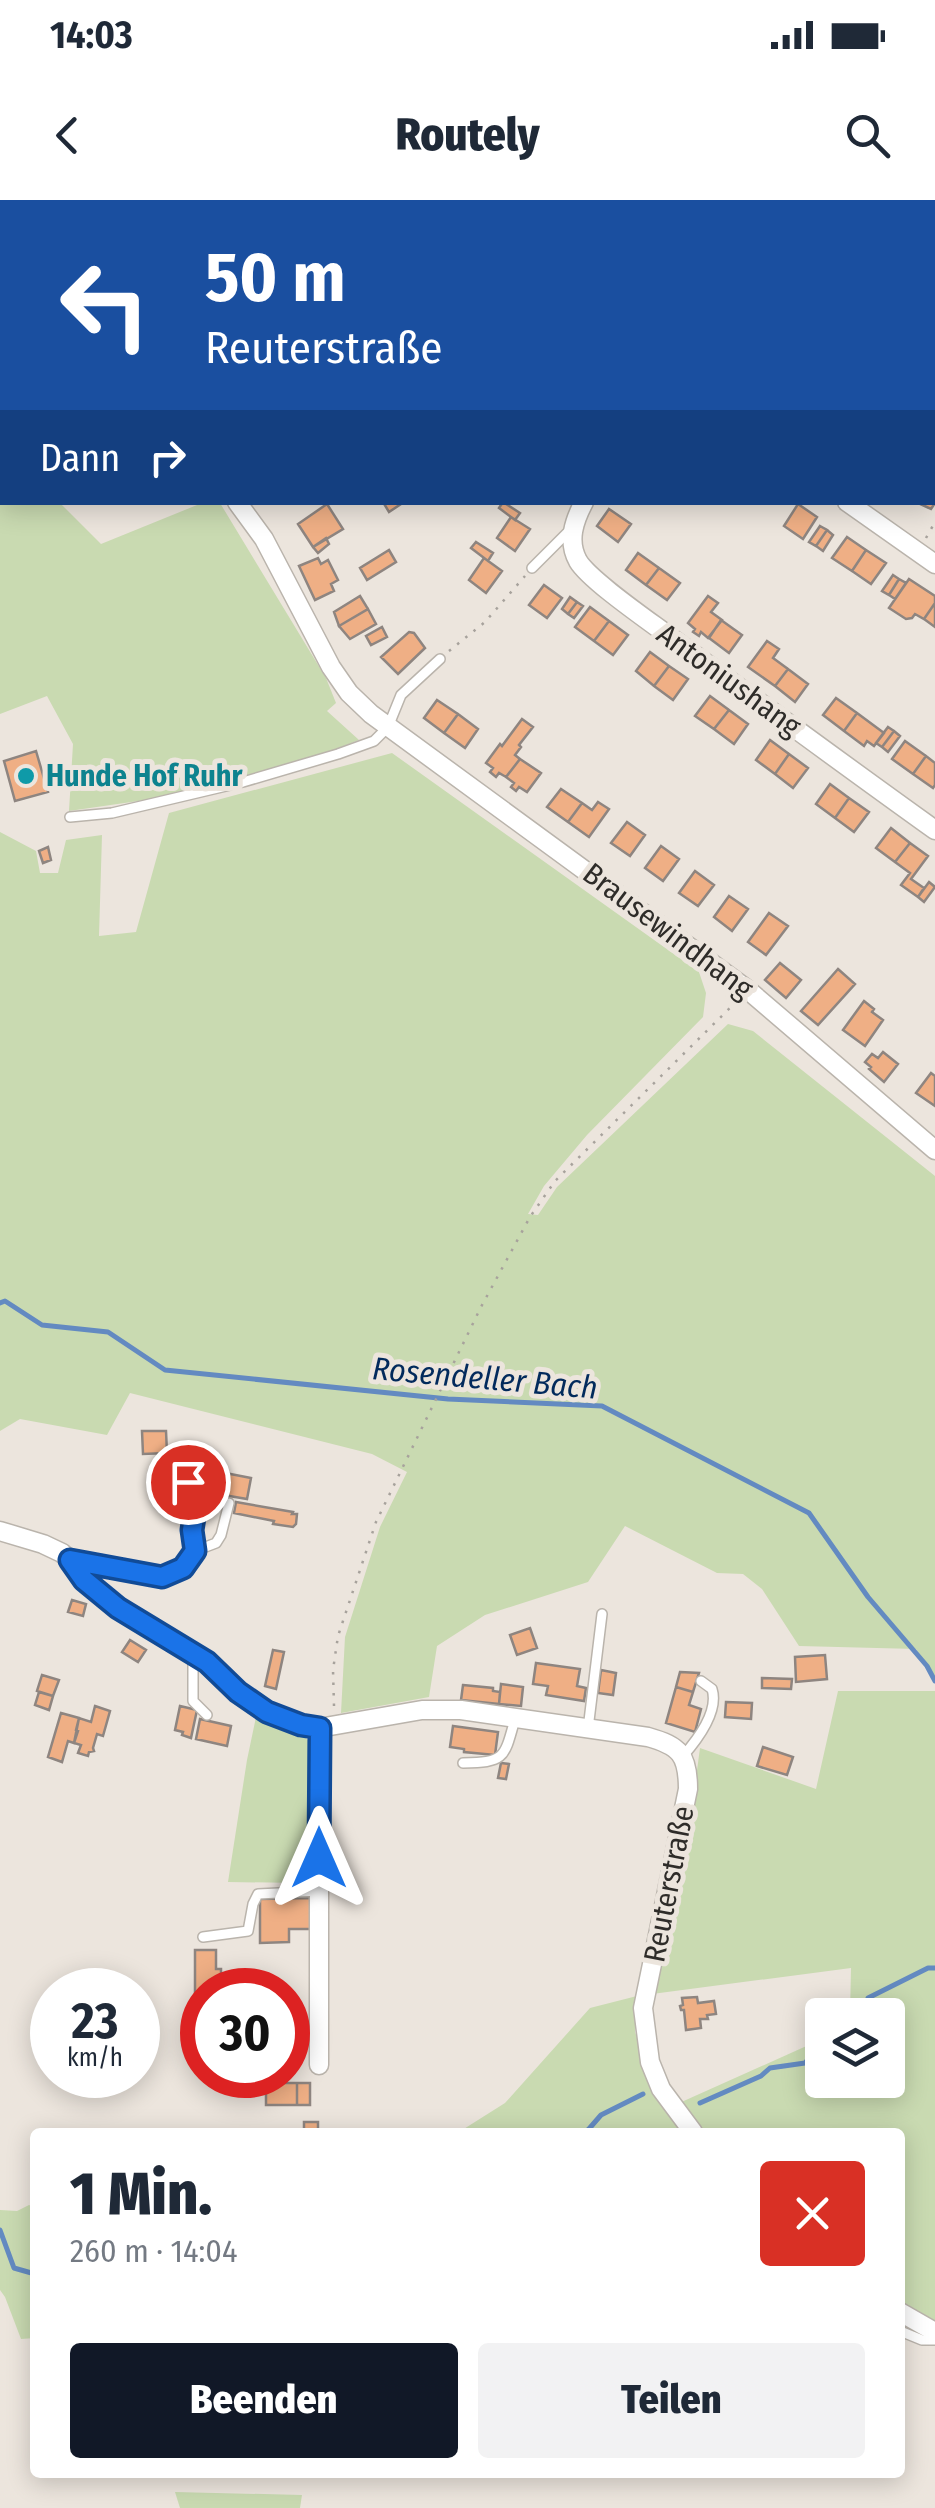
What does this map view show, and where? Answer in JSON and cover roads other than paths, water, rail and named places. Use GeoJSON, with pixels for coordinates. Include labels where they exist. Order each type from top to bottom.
{"type":"FeatureCollection","features":[{"type":"Feature","properties":{"kind":"street","name":"Brausewindhang"},"geometry":{"type":"LineString","coordinates":[[240,505],[264,539],[349,693],[388,727],[748,990],[935,1150]]}},
{"type":"Feature","properties":{"kind":"street"},"geometry":{"type":"LineString","coordinates":[[573,527],[583,505]]}},
{"type":"Feature","properties":{"kind":"street"},"geometry":{"type":"LineString","coordinates":[[851,505],[935,564]]}},
{"type":"Feature","properties":{"kind":"street","name":"Antoniushang"},"geometry":{"type":"LineString","coordinates":[[573,527],[578,561],[589,574],[935,830]]}},
{"type":"Feature","properties":{"kind":"street"},"geometry":{"type":"LineString","coordinates":[[0,1532],[62,1553],[84,1580],[118,1608],[207,1662],[238,1692],[267,1712],[301,1725],[327,1726],[422,1710],[462,1710],[664,1742],[683,1756]]}},
{"type":"Feature","properties":{"kind":"street"},"geometry":{"type":"LineString","coordinates":[[319,2065],[319,1891],[327,1726]]}},
{"type":"Feature","properties":{"kind":"street","name":"Reuterstraße"},"geometry":{"type":"LineString","coordinates":[[683,1756],[688,1789],[644,2008],[650,2062],[661,2090],[690,2128]]}},
{"type":"Feature","properties":{"kind":"street"},"geometry":{"type":"LineString","coordinates":[[905,2315],[935,2332]]}},
{"type":"Feature","properties":{"kind":"lane"},"geometry":{"type":"LineString","coordinates":[[532,568],[573,527]]}},
{"type":"Feature","properties":{"kind":"lane"},"geometry":{"type":"LineString","coordinates":[[70,817],[112,814],[242,782],[356,748],[374,740],[388,727],[401,694],[440,659]]}},
{"type":"Feature","properties":{"kind":"lane"},"geometry":{"type":"LineString","coordinates":[[175,1452],[188,1482],[198,1492],[192,1530],[195,1551]]}},
{"type":"Feature","properties":{"kind":"lane"},"geometry":{"type":"LineString","coordinates":[[70,1560],[162,1577],[183,1568],[195,1551],[216,1543],[229,1503]]}},
{"type":"Feature","properties":{"kind":"lane"},"geometry":{"type":"LineString","coordinates":[[588,1728],[602,1614]]}},
{"type":"Feature","properties":{"kind":"lane"},"geometry":{"type":"LineString","coordinates":[[193,1653],[193,1701],[207,1715]]}},
{"type":"Feature","properties":{"kind":"lane"},"geometry":{"type":"LineString","coordinates":[[683,1756],[696,1742],[715,1698],[712,1688],[700,1681]]}},
{"type":"Feature","properties":{"kind":"lane"},"geometry":{"type":"LineString","coordinates":[[464,1763],[491,1762],[502,1755],[516,1717]]}},
{"type":"Feature","properties":{"kind":"lane"},"geometry":{"type":"LineString","coordinates":[[203,1937],[248,1930],[258,1894],[319,1891]]}},
{"type":"Feature","properties":{"kind":"lane"},"geometry":{"type":"LineString","coordinates":[[905,2332],[922,2340],[935,2340]]}},
{"type":"Feature","properties":{"kind":"waterway","name":"Rosendeller Bach"},"geometry":{"type":"LineString","coordinates":[[0,1303],[5,1301],[42,1325],[108,1332],[165,1370],[448,1399],[602,1406],[809,1513],[868,1597],[927,1666],[935,1681]]}},
{"type":"Feature","properties":{"kind":"waterway"},"geometry":{"type":"LineString","coordinates":[[868,1998],[935,1968]]}},
{"type":"Feature","properties":{"kind":"waterway"},"geometry":{"type":"LineString","coordinates":[[700,2103],[761,2076],[770,2068],[805,2063]]}},
{"type":"Feature","properties":{"kind":"waterway"},"geometry":{"type":"LineString","coordinates":[[590,2128],[601,2115],[643,2094]]}},
{"type":"Feature","properties":{"kind":"waterway"},"geometry":{"type":"LineString","coordinates":[[0,2230],[14,2268],[30,2273]]}},
{"type":"Feature","properties":{"kind":"place","name":"Hunde Hof Ruhr"},"geometry":{"type":"Point","coordinates":[26,776]}}]}
